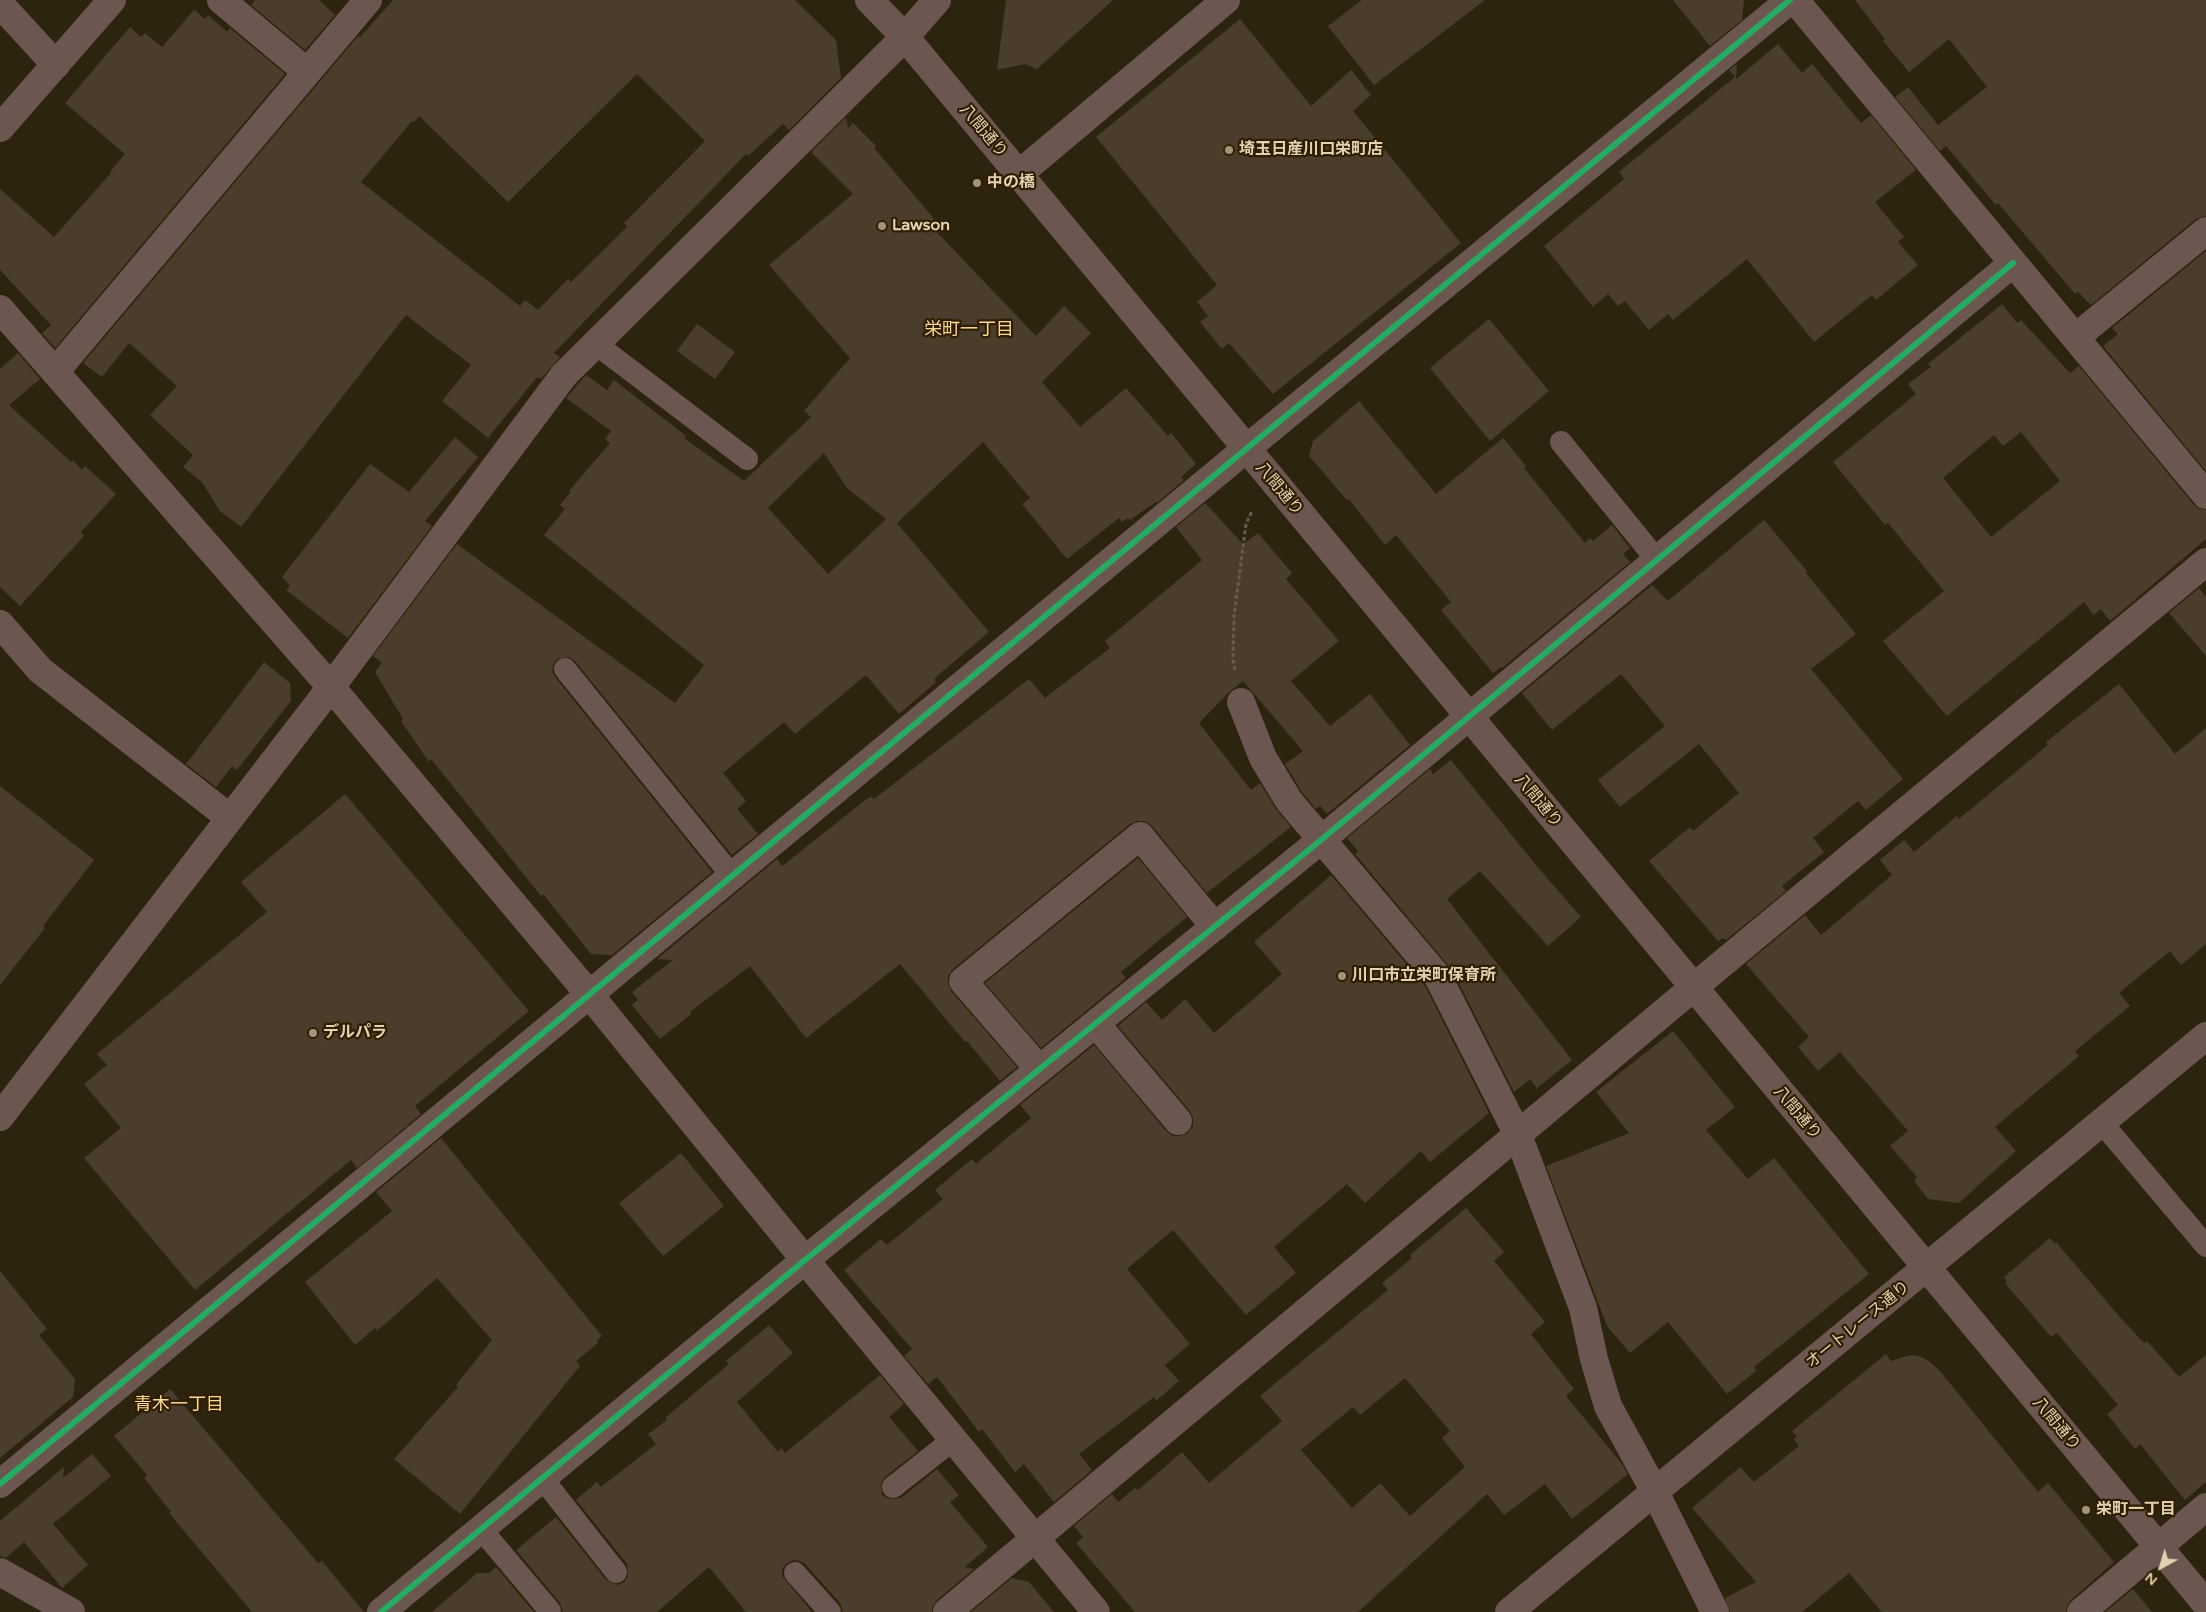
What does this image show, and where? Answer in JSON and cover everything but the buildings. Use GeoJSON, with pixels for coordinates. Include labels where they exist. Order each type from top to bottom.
{"type":"FeatureCollection","features":[{"type":"Feature","properties":{"kind":"street"},"geometry":{"type":"LineString","coordinates":[[0,128],[112,0]]}},
{"type":"Feature","properties":{"kind":"street"},"geometry":{"type":"LineString","coordinates":[[221,0],[307,72]]}},
{"type":"Feature","properties":{"kind":"street"},"geometry":{"type":"LineString","coordinates":[[55,372],[368,0]]}},
{"type":"Feature","properties":{"kind":"street","name":"八間通り"},"geometry":{"type":"LineString","coordinates":[[869,0],[905,38],[1019,174],[2206,1604]]}},
{"type":"Feature","properties":{"kind":"street"},"geometry":{"type":"LineString","coordinates":[[0,1117],[331,687],[564,375],[905,38],[937,0]]}},
{"type":"Feature","properties":{"kind":"street"},"geometry":{"type":"LineString","coordinates":[[1019,174],[1226,0]]}},
{"type":"Feature","properties":{"kind":"street"},"geometry":{"type":"LineString","coordinates":[[0,1484],[1246,449],[1790,0]]}},
{"type":"Feature","properties":{"kind":"street"},"geometry":{"type":"LineString","coordinates":[[1795,0],[2206,496]]}},
{"type":"Feature","properties":{"kind":"street"},"geometry":{"type":"LineString","coordinates":[[0,4],[56,65]]}},
{"type":"Feature","properties":{"kind":"street"},"geometry":{"type":"LineString","coordinates":[[2076,337],[2206,231]]}},
{"type":"Feature","properties":{"kind":"street"},"geometry":{"type":"LineString","coordinates":[[384,1611],[805,1260],[1321,840],[2013,263]]}},
{"type":"Feature","properties":{"kind":"street"},"geometry":{"type":"LineString","coordinates":[[0,309],[331,687],[589,994],[805,1260],[1096,1612]]}},
{"type":"Feature","properties":{"kind":"street"},"geometry":{"type":"LineString","coordinates":[[947,1612],[1037,1539],[1694,987],[2206,562]]}},
{"type":"Feature","properties":{"kind":"street"},"geometry":{"type":"LineString","coordinates":[[0,624],[40,670],[230,818]]}},
{"type":"Feature","properties":{"kind":"street"},"geometry":{"type":"LineString","coordinates":[[1240,702],[1263,758],[1289,801],[1438,977],[1518,1135],[1583,1308],[1594,1359],[1608,1406],[1656,1492],[1714,1612]]}},
{"type":"Feature","properties":{"kind":"street"},"geometry":{"type":"LineString","coordinates":[[1039,1069],[963,981],[1140,836],[1215,927]]}},
{"type":"Feature","properties":{"kind":"street"},"geometry":{"type":"LineString","coordinates":[[1096,1024],[1178,1121]]}},
{"type":"Feature","properties":{"kind":"street","name":"オートレース通り"},"geometry":{"type":"LineString","coordinates":[[1508,1612],[1656,1492],[2206,1036]]}},
{"type":"Feature","properties":{"kind":"street"},"geometry":{"type":"LineString","coordinates":[[2081,1612],[2206,1507]]}},
{"type":"Feature","properties":{"kind":"street"},"geometry":{"type":"LineString","coordinates":[[0,1572],[71,1612]]}},
{"type":"Feature","properties":{"kind":"lane"},"geometry":{"type":"LineString","coordinates":[[596,344],[747,459]]}},
{"type":"Feature","properties":{"kind":"lane"},"geometry":{"type":"LineString","coordinates":[[1561,442],[1657,560]]}},
{"type":"Feature","properties":{"kind":"lane"},"geometry":{"type":"LineString","coordinates":[[565,669],[732,876]]}},
{"type":"Feature","properties":{"kind":"lane"},"geometry":{"type":"LineString","coordinates":[[2102,1123],[2206,1246]]}},
{"type":"Feature","properties":{"kind":"lane"},"geometry":{"type":"LineString","coordinates":[[893,1487],[954,1439]]}},
{"type":"Feature","properties":{"kind":"lane"},"geometry":{"type":"LineString","coordinates":[[542,1478],[616,1572]]}},
{"type":"Feature","properties":{"kind":"lane"},"geometry":{"type":"LineString","coordinates":[[481,1529],[550,1611]]}},
{"type":"Feature","properties":{"kind":"lane"},"geometry":{"type":"LineString","coordinates":[[794,1572],[830,1612]]}},
{"type":"Feature","properties":{"kind":"path"},"geometry":{"type":"LineString","coordinates":[[1240,702],[1233,660],[1234,616],[1243,542],[1246,524],[1269,477]]}},
{"type":"Feature","properties":{"kind":"cycle path"},"geometry":{"type":"LineString","coordinates":[[0,1484],[1246,449],[1790,0]]}},
{"type":"Feature","properties":{"kind":"cycle path"},"geometry":{"type":"LineString","coordinates":[[381,1612],[805,1260],[1321,840],[2013,263]]}},
{"type":"Feature","properties":{"kind":"place","name":"埼玉日産川口栄町店"},"geometry":{"type":"Point","coordinates":[1229,150]}},
{"type":"Feature","properties":{"kind":"place","name":"中の橋"},"geometry":{"type":"Point","coordinates":[977,183]}},
{"type":"Feature","properties":{"kind":"place","name":"Lawson"},"geometry":{"type":"Point","coordinates":[882,226]}},
{"type":"Feature","properties":{"kind":"place","name":"川口市立栄町保育所"},"geometry":{"type":"Point","coordinates":[1342,976]}},
{"type":"Feature","properties":{"kind":"place","name":"デルパラ"},"geometry":{"type":"Point","coordinates":[313,1033]}},
{"type":"Feature","properties":{"kind":"place","name":"栄町一丁目"},"geometry":{"type":"Point","coordinates":[2086,1510]}},
{"type":"Feature","properties":{"kind":"district","name":"栄町一丁目"},"geometry":{"type":"Point","coordinates":[969,330]}},
{"type":"Feature","properties":{"kind":"district","name":"青木一丁目"},"geometry":{"type":"Point","coordinates":[179,1405]}}]}
